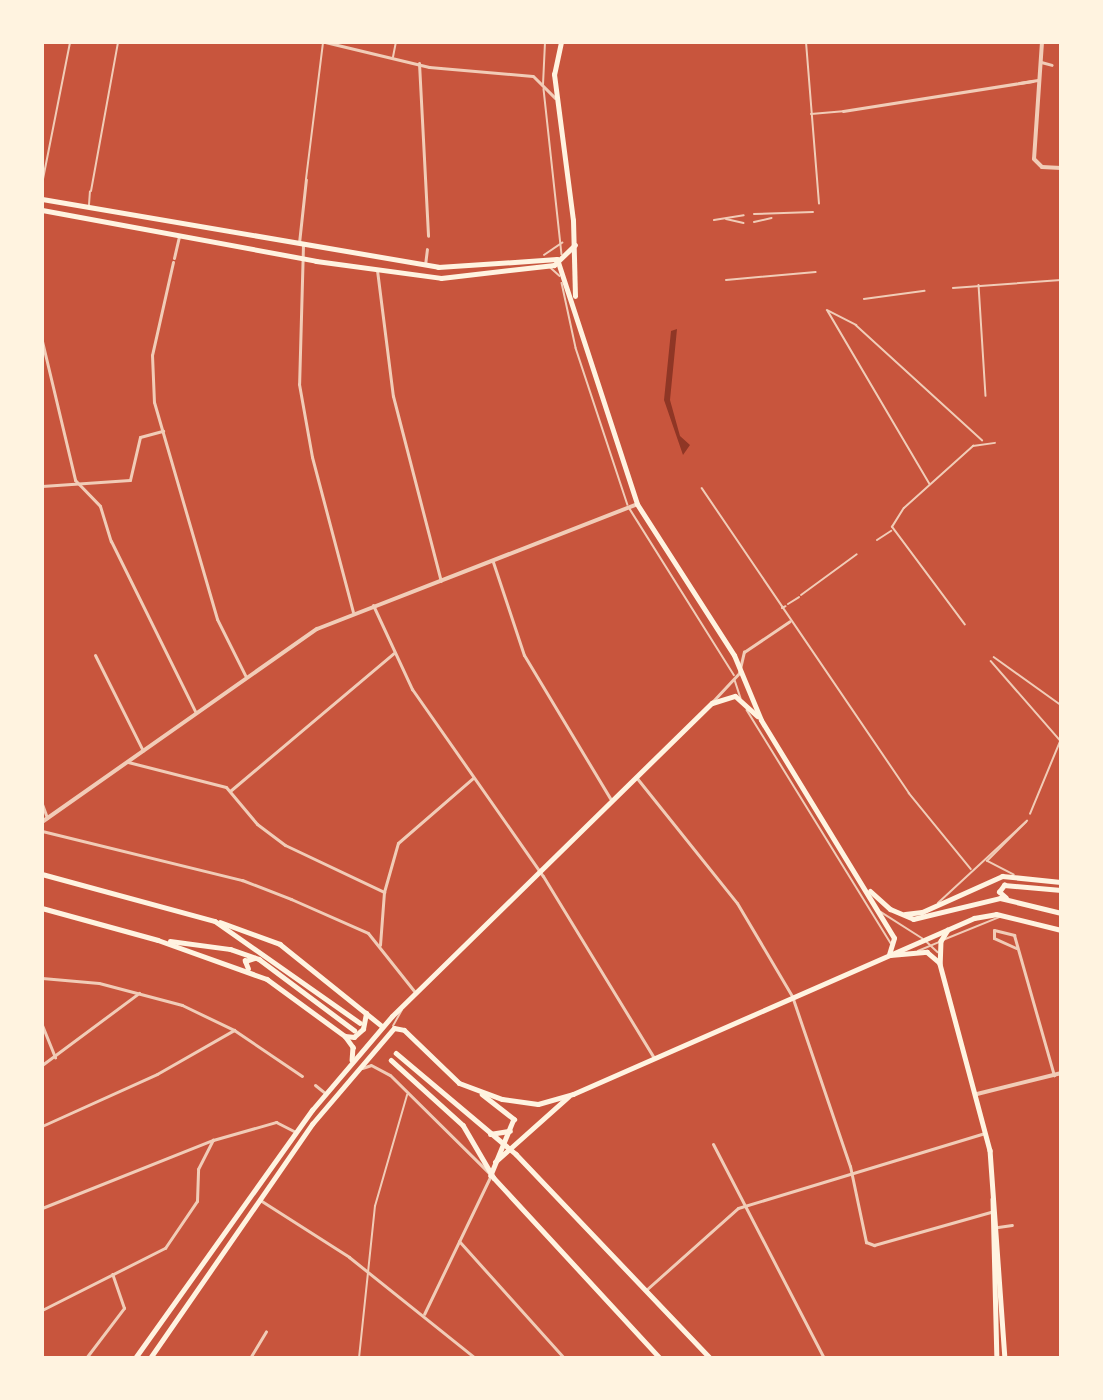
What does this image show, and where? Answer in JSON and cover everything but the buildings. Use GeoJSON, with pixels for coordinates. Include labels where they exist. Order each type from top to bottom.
{"type":"FeatureCollection","features":[{"type":"Feature","properties":{"kind":"main road"},"geometry":{"type":"LineString","coordinates":[[561,42],[554,63],[555,98],[575,245],[575,306]]}},
{"type":"Feature","properties":{"kind":"main road"},"geometry":{"type":"LineString","coordinates":[[42,199],[89,205],[301,245],[425,265],[544,255],[561,262],[637,504],[734,654],[761,720],[863,884],[896,948]]}},
{"type":"Feature","properties":{"kind":"main road"},"geometry":{"type":"LineString","coordinates":[[42,210],[301,258],[459,278],[548,266],[561,262],[575,245]]}},
{"type":"Feature","properties":{"kind":"main road"},"geometry":{"type":"LineString","coordinates":[[135,1358],[325,1093],[408,999],[610,798],[712,703],[730,694],[742,700],[761,720]]}},
{"type":"Feature","properties":{"kind":"main road"},"geometry":{"type":"LineString","coordinates":[[42,874],[264,935],[382,1026]]}},
{"type":"Feature","properties":{"kind":"main road"},"geometry":{"type":"LineString","coordinates":[[897,913],[917,914],[986,880],[1020,877],[1061,882]]}},
{"type":"Feature","properties":{"kind":"main road"},"geometry":{"type":"LineString","coordinates":[[863,884],[897,913],[924,919],[988,899],[1009,899],[1061,914]]}},
{"type":"Feature","properties":{"kind":"main road"},"geometry":{"type":"LineString","coordinates":[[1009,899],[999,892],[1002,885],[1061,890]]}},
{"type":"Feature","properties":{"kind":"main road"},"geometry":{"type":"LineString","coordinates":[[42,908],[159,940],[255,974]]}},
{"type":"Feature","properties":{"kind":"main road"},"geometry":{"type":"LineString","coordinates":[[482,1094],[529,1104],[573,1094],[653,1056],[887,955],[896,948],[986,914],[1005,915],[1061,930]]}},
{"type":"Feature","properties":{"kind":"main road"},"geometry":{"type":"LineString","coordinates":[[215,921],[266,952],[360,1023]]}},
{"type":"Feature","properties":{"kind":"main road"},"geometry":{"type":"LineString","coordinates":[[951,927],[940,941],[940,964],[987,1133],[998,1227],[1005,1358]]}},
{"type":"Feature","properties":{"kind":"main road"},"geometry":{"type":"LineString","coordinates":[[264,935],[256,940],[266,952]]}},
{"type":"Feature","properties":{"kind":"main road"},"geometry":{"type":"LineString","coordinates":[[159,940],[230,949],[259,959],[354,1030]]}},
{"type":"Feature","properties":{"kind":"main road"},"geometry":{"type":"LineString","coordinates":[[887,955],[904,957],[927,952],[940,964]]}},
{"type":"Feature","properties":{"kind":"main road"},"geometry":{"type":"LineString","coordinates":[[259,959],[244,962],[255,974],[345,1036],[353,1047],[352,1060]]}},
{"type":"Feature","properties":{"kind":"main road"},"geometry":{"type":"LineString","coordinates":[[345,1036],[354,1037],[363,1029],[366,1013]]}},
{"type":"Feature","properties":{"kind":"main road"},"geometry":{"type":"LineString","coordinates":[[150,1358],[260,1200],[355,1072],[389,1032],[404,1030],[447,1074],[512,1115],[513,1128],[495,1162],[492,1175]]}},
{"type":"Feature","properties":{"kind":"main road"},"geometry":{"type":"LineString","coordinates":[[396,1053],[482,1130],[510,1149],[710,1358]]}},
{"type":"Feature","properties":{"kind":"main road"},"geometry":{"type":"LineString","coordinates":[[391,1060],[465,1127],[484,1154],[492,1175],[660,1358]]}},
{"type":"Feature","properties":{"kind":"main road"},"geometry":{"type":"LineString","coordinates":[[495,1162],[573,1094]]}},
{"type":"Feature","properties":{"kind":"main road"},"geometry":{"type":"LineString","coordinates":[[482,1130],[501,1136],[513,1128]]}},
{"type":"Feature","properties":{"kind":"main road"},"geometry":{"type":"LineString","coordinates":[[484,1154],[495,1162]]}},
{"type":"Feature","properties":{"kind":"main road"},"geometry":{"type":"LineString","coordinates":[[994,1194],[991,1212],[997,1358]]}},
{"type":"Feature","properties":{"kind":"street"},"geometry":{"type":"LineString","coordinates":[[42,184],[70,42]]}},
{"type":"Feature","properties":{"kind":"street"},"geometry":{"type":"LineString","coordinates":[[90,191],[118,42]]}},
{"type":"Feature","properties":{"kind":"street"},"geometry":{"type":"LineString","coordinates":[[393,57],[396,42]]}},
{"type":"Feature","properties":{"kind":"street"},"geometry":{"type":"LineString","coordinates":[[806,42],[819,203]]}},
{"type":"Feature","properties":{"kind":"street"},"geometry":{"type":"LineString","coordinates":[[1042,42],[1035,81],[1034,159],[1042,167],[1061,168]]}},
{"type":"Feature","properties":{"kind":"street"},"geometry":{"type":"LineString","coordinates":[[353,612],[300,392],[301,245],[306,179],[324,43],[419,63],[528,75],[543,82],[555,98]]}},
{"type":"Feature","properties":{"kind":"street"},"geometry":{"type":"LineString","coordinates":[[1039,62],[1052,65]]}},
{"type":"Feature","properties":{"kind":"street"},"geometry":{"type":"LineString","coordinates":[[419,63],[428,236]]}},
{"type":"Feature","properties":{"kind":"street"},"geometry":{"type":"LineString","coordinates":[[811,114],[1035,81]]}},
{"type":"Feature","properties":{"kind":"street"},"geometry":{"type":"LineString","coordinates":[[754,222],[813,212]]}},
{"type":"Feature","properties":{"kind":"street"},"geometry":{"type":"LineString","coordinates":[[754,214],[775,217]]}},
{"type":"Feature","properties":{"kind":"street"},"geometry":{"type":"LineString","coordinates":[[714,220],[744,215]]}},
{"type":"Feature","properties":{"kind":"street"},"geometry":{"type":"LineString","coordinates":[[726,219],[744,223]]}},
{"type":"Feature","properties":{"kind":"street"},"geometry":{"type":"LineString","coordinates":[[179,234],[151,364],[153,402],[217,619],[245,675]]}},
{"type":"Feature","properties":{"kind":"street"},"geometry":{"type":"LineString","coordinates":[[425,265],[427,249]]}},
{"type":"Feature","properties":{"kind":"street"},"geometry":{"type":"LineString","coordinates":[[377,268],[393,396],[441,580]]}},
{"type":"Feature","properties":{"kind":"street"},"geometry":{"type":"LineString","coordinates":[[726,280],[816,272]]}},
{"type":"Feature","properties":{"kind":"street"},"geometry":{"type":"LineString","coordinates":[[42,341],[80,485],[100,506],[111,541],[195,711]]}},
{"type":"Feature","properties":{"kind":"street"},"geometry":{"type":"LineString","coordinates":[[42,486],[130,480],[140,437],[163,430]]}},
{"type":"Feature","properties":{"kind":"street"},"geometry":{"type":"LineString","coordinates":[[42,822],[129,762],[245,675],[353,612],[493,562],[637,504]]}},
{"type":"Feature","properties":{"kind":"street"},"geometry":{"type":"LineString","coordinates":[[877,540],[891,531]]}},
{"type":"Feature","properties":{"kind":"street"},"geometry":{"type":"LineString","coordinates":[[782,609],[857,554]]}},
{"type":"Feature","properties":{"kind":"street"},"geometry":{"type":"LineString","coordinates":[[493,562],[524,656],[610,798]]}},
{"type":"Feature","properties":{"kind":"street"},"geometry":{"type":"LineString","coordinates":[[373,604],[394,653],[417,697],[538,869],[653,1056]]}},
{"type":"Feature","properties":{"kind":"street"},"geometry":{"type":"LineString","coordinates":[[712,703],[740,673],[744,652],[790,621]]}},
{"type":"Feature","properties":{"kind":"street"},"geometry":{"type":"LineString","coordinates":[[230,791],[394,653]]}},
{"type":"Feature","properties":{"kind":"street"},"geometry":{"type":"LineString","coordinates":[[95,656],[143,751]]}},
{"type":"Feature","properties":{"kind":"street"},"geometry":{"type":"LineString","coordinates":[[129,762],[230,791],[281,843],[384,892]]}},
{"type":"Feature","properties":{"kind":"street"},"geometry":{"type":"LineString","coordinates":[[634,776],[737,903],[792,996],[853,1174],[871,1245],[991,1212]]}},
{"type":"Feature","properties":{"kind":"street"},"geometry":{"type":"LineString","coordinates":[[380,945],[384,892],[401,838],[473,777]]}},
{"type":"Feature","properties":{"kind":"street"},"geometry":{"type":"LineString","coordinates":[[42,804],[47,818]]}},
{"type":"Feature","properties":{"kind":"street"},"geometry":{"type":"LineString","coordinates":[[42,831],[253,884],[368,933],[380,945],[415,992]]}},
{"type":"Feature","properties":{"kind":"street"},"geometry":{"type":"LineString","coordinates":[[1016,948],[994,938],[994,930],[1011,932],[1016,948],[1054,1075]]}},
{"type":"Feature","properties":{"kind":"street"},"geometry":{"type":"LineString","coordinates":[[42,978],[99,983],[139,993],[234,1030],[303,1076]]}},
{"type":"Feature","properties":{"kind":"street"},"geometry":{"type":"LineString","coordinates":[[42,1065],[55,1058],[139,993]]}},
{"type":"Feature","properties":{"kind":"street"},"geometry":{"type":"LineString","coordinates":[[42,1025],[55,1058]]}},
{"type":"Feature","properties":{"kind":"street"},"geometry":{"type":"LineString","coordinates":[[42,1126],[157,1074],[234,1030]]}},
{"type":"Feature","properties":{"kind":"street"},"geometry":{"type":"LineString","coordinates":[[665,1051],[668,1058]]}},
{"type":"Feature","properties":{"kind":"street"},"geometry":{"type":"LineString","coordinates":[[355,1072],[371,1065],[390,1075],[492,1175],[424,1314]]}},
{"type":"Feature","properties":{"kind":"street"},"geometry":{"type":"LineString","coordinates":[[977,1094],[1061,1073]]}},
{"type":"Feature","properties":{"kind":"street"},"geometry":{"type":"LineString","coordinates":[[315,1085],[325,1093]]}},
{"type":"Feature","properties":{"kind":"street"},"geometry":{"type":"LineString","coordinates":[[359,1358],[365,1270],[375,1206],[408,1093]]}},
{"type":"Feature","properties":{"kind":"street"},"geometry":{"type":"LineString","coordinates":[[42,1208],[213,1140],[276,1122],[296,1132]]}},
{"type":"Feature","properties":{"kind":"street"},"geometry":{"type":"LineString","coordinates":[[454,1136],[465,1137],[465,1127]]}},
{"type":"Feature","properties":{"kind":"street"},"geometry":{"type":"LineString","coordinates":[[646,1290],[744,1206],[987,1133]]}},
{"type":"Feature","properties":{"kind":"street"},"geometry":{"type":"LineString","coordinates":[[42,1310],[167,1246],[197,1201],[198,1169],[213,1140]]}},
{"type":"Feature","properties":{"kind":"street"},"geometry":{"type":"LineString","coordinates":[[713,1144],[824,1358]]}},
{"type":"Feature","properties":{"kind":"street"},"geometry":{"type":"LineString","coordinates":[[260,1200],[365,1270],[424,1314],[475,1358]]}},
{"type":"Feature","properties":{"kind":"street"},"geometry":{"type":"LineString","coordinates":[[998,1227],[1012,1225]]}},
{"type":"Feature","properties":{"kind":"street"},"geometry":{"type":"LineString","coordinates":[[459,1240],[564,1358]]}},
{"type":"Feature","properties":{"kind":"street"},"geometry":{"type":"LineString","coordinates":[[86,1358],[124,1308],[112,1274]]}},
{"type":"Feature","properties":{"kind":"street"},"geometry":{"type":"LineString","coordinates":[[250,1358],[266,1331]]}},
{"type":"Feature","properties":{"kind":"lane"},"geometry":{"type":"LineString","coordinates":[[545,42],[543,82],[564,237],[561,262],[562,282],[576,348],[630,508],[735,678],[742,700],[896,948],[904,957]]}},
{"type":"Feature","properties":{"kind":"lane"},"geometry":{"type":"LineString","coordinates":[[89,205],[90,191]]}},
{"type":"Feature","properties":{"kind":"lane"},"geometry":{"type":"LineString","coordinates":[[544,255],[559,249],[564,237]]}},
{"type":"Feature","properties":{"kind":"lane"},"geometry":{"type":"LineString","coordinates":[[548,266],[562,282]]}},
{"type":"Feature","properties":{"kind":"lane"},"geometry":{"type":"LineString","coordinates":[[953,288],[1061,280]]}},
{"type":"Feature","properties":{"kind":"lane"},"geometry":{"type":"LineString","coordinates":[[979,285],[986,396]]}},
{"type":"Feature","properties":{"kind":"lane"},"geometry":{"type":"LineString","coordinates":[[864,299],[924,291]]}},
{"type":"Feature","properties":{"kind":"lane"},"geometry":{"type":"LineString","coordinates":[[930,484],[827,310],[856,324],[974,428],[982,441]]}},
{"type":"Feature","properties":{"kind":"lane"},"geometry":{"type":"LineString","coordinates":[[964,626],[891,531],[904,508],[930,484],[982,441],[995,442]]}},
{"type":"Feature","properties":{"kind":"lane"},"geometry":{"type":"LineString","coordinates":[[702,488],[790,621],[944,841],[971,869]]}},
{"type":"Feature","properties":{"kind":"lane"},"geometry":{"type":"LineString","coordinates":[[994,657],[1061,705]]}},
{"type":"Feature","properties":{"kind":"lane"},"geometry":{"type":"LineString","coordinates":[[991,661],[1005,680],[1061,739],[1030,814]]}},
{"type":"Feature","properties":{"kind":"lane"},"geometry":{"type":"LineString","coordinates":[[934,907],[971,869],[1027,821],[987,861],[1020,877]]}},
{"type":"Feature","properties":{"kind":"lane"},"geometry":{"type":"LineString","coordinates":[[876,907],[932,945],[939,954]]}},
{"type":"Feature","properties":{"kind":"lane"},"geometry":{"type":"LineString","coordinates":[[896,948],[915,952],[1005,915]]}},
{"type":"Feature","properties":{"kind":"lane"},"geometry":{"type":"LineString","coordinates":[[389,1032],[408,999]]}},
{"type":"Feature","properties":{"kind":"shaded area"},"geometry":{"type":"Polygon","coordinates":[[[677,329],[670,400],[680,436],[690,445],[683,455],[664,400],[671,331],[677,329]]]}}]}
